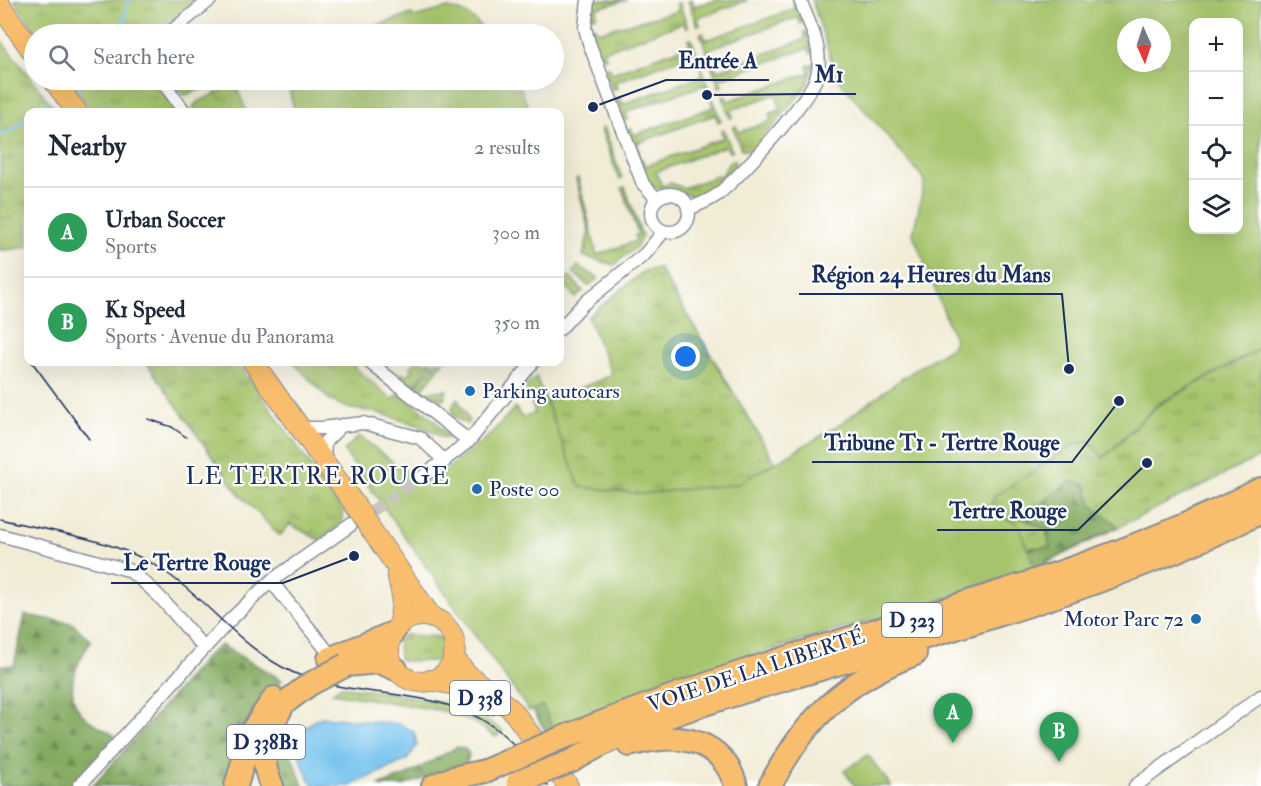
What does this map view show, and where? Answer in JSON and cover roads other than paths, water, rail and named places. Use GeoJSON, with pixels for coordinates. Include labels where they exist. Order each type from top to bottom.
{"type":"FeatureCollection","features":[{"type":"Feature","properties":{"kind":"highway","name":"VOIE DE LA LIBERTÉ"},"geometry":{"type":"LineString","coordinates":[[457,786],[485,771],[559,740],[756,668],[1092,563],[1164,535],[1261,489]]}},
{"type":"Feature","properties":{"kind":"highway","name":"VOIE DE LA LIBERTÉ"},"geometry":{"type":"LineString","coordinates":[[513,784],[572,760],[624,735],[739,694],[1066,594],[1180,550],[1261,515]]}},
{"type":"Feature","properties":{"kind":"highway"},"geometry":{"type":"LineString","coordinates":[[770,786],[788,752],[818,714],[877,670],[955,639],[1087,596],[1191,555],[1261,515]]}},
{"type":"Feature","properties":{"kind":"highway"},"geometry":{"type":"LineString","coordinates":[[236,786],[252,731],[304,673],[336,661],[396,629]]}},
{"type":"Feature","properties":{"kind":"highway"},"geometry":{"type":"LineString","coordinates":[[336,661],[379,662],[396,669]]}},
{"type":"Feature","properties":{"kind":"highway","name":"D 338B1"},"geometry":{"type":"LineString","coordinates":[[273,786],[265,767],[265,746],[280,700]]}},
{"type":"Feature","properties":{"kind":"highway"},"geometry":{"type":"LineString","coordinates":[[572,760],[599,756],[642,742],[684,738],[702,745],[718,756],[730,772],[736,786]]}},
{"type":"Feature","properties":{"kind":"highway"},"geometry":{"type":"LineString","coordinates":[[433,786],[453,778],[485,771]]}},
{"type":"Feature","properties":{"kind":"main road"},"geometry":{"type":"LineString","coordinates":[[0,5],[24,40]]}},
{"type":"Feature","properties":{"kind":"main road"},"geometry":{"type":"LineString","coordinates":[[60,90],[74,108]]}},
{"type":"Feature","properties":{"kind":"main road"},"geometry":{"type":"LineString","coordinates":[[256,366],[355,505],[360,525],[395,564],[432,618],[451,633],[454,643],[453,657],[445,672],[430,680],[411,680],[396,669],[389,651],[396,629],[402,595],[395,564]]}},
{"type":"Feature","properties":{"kind":"main road"},"geometry":{"type":"LineString","coordinates":[[396,629],[415,616],[432,618]]}},
{"type":"Feature","properties":{"kind":"main road","name":"D 338"},"geometry":{"type":"LineString","coordinates":[[453,657],[466,673],[512,710],[568,786]]}},
{"type":"Feature","properties":{"kind":"main road","name":"D 338"},"geometry":{"type":"LineString","coordinates":[[430,680],[456,685],[525,729]]}},
{"type":"Feature","properties":{"kind":"street"},"geometry":{"type":"LineString","coordinates":[[180,24],[210,0]]}},
{"type":"Feature","properties":{"kind":"street"},"geometry":{"type":"LineString","coordinates":[[588,0],[585,28],[589,43],[643,184],[657,199]]}},
{"type":"Feature","properties":{"kind":"street"},"geometry":{"type":"LineString","coordinates":[[688,209],[716,196],[745,168],[782,127],[812,86],[817,76],[819,56],[800,0]]}},
{"type":"Feature","properties":{"kind":"street"},"geometry":{"type":"LineString","coordinates":[[168,90],[182,108]]}},
{"type":"Feature","properties":{"kind":"street"},"geometry":{"type":"LineString","coordinates":[[564,325],[583,304],[645,254],[664,231],[679,229],[685,224],[688,209],[679,196],[663,195],[653,204],[651,217],[664,231]]}},
{"type":"Feature","properties":{"kind":"street"},"geometry":{"type":"LineString","coordinates":[[374,366],[469,441]]}},
{"type":"Feature","properties":{"kind":"street"},"geometry":{"type":"LineString","coordinates":[[421,478],[469,441],[530,366]]}},
{"type":"Feature","properties":{"kind":"street"},"geometry":{"type":"LineString","coordinates":[[300,428],[363,423],[420,438],[445,461]]}},
{"type":"Feature","properties":{"kind":"street"},"geometry":{"type":"LineString","coordinates":[[324,461],[325,442],[344,424]]}},
{"type":"Feature","properties":{"kind":"street"},"geometry":{"type":"LineString","coordinates":[[79,786],[204,648],[272,581],[360,525]]}},
{"type":"Feature","properties":{"kind":"street"},"geometry":{"type":"LineString","coordinates":[[0,535],[128,570],[141,579],[165,603],[204,648]]}},
{"type":"Feature","properties":{"kind":"street"},"geometry":{"type":"LineString","coordinates":[[272,581],[336,661]]}},
{"type":"Feature","properties":{"kind":"street"},"geometry":{"type":"LineString","coordinates":[[1138,785],[1261,696]]}},
{"type":"Feature","properties":{"kind":"water"},"geometry":{"type":"Polygon","coordinates":[[[322,717],[400,724],[414,732],[417,745],[407,760],[350,786],[313,786],[300,755],[299,738],[303,730],[322,717]]]}},
{"type":"Feature","properties":{"kind":"waterway"},"geometry":{"type":"LineString","coordinates":[[122,24],[129,0]]}},
{"type":"Feature","properties":{"kind":"waterway"},"geometry":{"type":"LineString","coordinates":[[39,108],[46,103]]}},
{"type":"Feature","properties":{"kind":"waterway"},"geometry":{"type":"LineString","coordinates":[[0,135],[11,131],[24,120]]}},
{"type":"Feature","properties":{"kind":"tunnel"},"geometry":{"type":"LineString","coordinates":[[357,521],[421,478]]}},
{"type":"Feature","properties":{"kind":"tram line"},"geometry":{"type":"LineString","coordinates":[[35,366],[89,439]]}},
{"type":"Feature","properties":{"kind":"tram line"},"geometry":{"type":"LineString","coordinates":[[148,419],[172,427],[186,437]]}},
{"type":"Feature","properties":{"kind":"tram line"},"geometry":{"type":"LineString","coordinates":[[0,519],[85,538],[146,560],[181,583],[241,638],[273,662],[292,672],[342,687],[445,704],[469,713],[492,726],[508,739],[548,786]]}},
{"type":"Feature","properties":{"kind":"place","name":"M1"},"geometry":{"type":"Point","coordinates":[707,95]}},
{"type":"Feature","properties":{"kind":"place","name":"Entrée A"},"geometry":{"type":"Point","coordinates":[593,107]}},
{"type":"Feature","properties":{"kind":"place","name":"Région 24 Heures du Mans"},"geometry":{"type":"Point","coordinates":[1069,369]}},
{"type":"Feature","properties":{"kind":"place","name":"Parking autocars"},"geometry":{"type":"Point","coordinates":[470,391]}},
{"type":"Feature","properties":{"kind":"place","name":"Tribune T1 - Tertre Rouge"},"geometry":{"type":"Point","coordinates":[1119,401]}},
{"type":"Feature","properties":{"kind":"place","name":"Tertre Rouge"},"geometry":{"type":"Point","coordinates":[1147,463]}},
{"type":"Feature","properties":{"kind":"place","name":"Poste 00"},"geometry":{"type":"Point","coordinates":[477,489]}},
{"type":"Feature","properties":{"kind":"place","name":"Le Tertre Rouge"},"geometry":{"type":"Point","coordinates":[354,556]}},
{"type":"Feature","properties":{"kind":"place","name":"Motor Parc 72"},"geometry":{"type":"Point","coordinates":[1196,619]}},
{"type":"Feature","properties":{"kind":"place","name":"Urban Soccer"},"geometry":{"type":"Point","coordinates":[953,743]}},
{"type":"Feature","properties":{"kind":"place","name":"K1 Speed"},"geometry":{"type":"Point","coordinates":[1059,762]}},
{"type":"Feature","properties":{"kind":"district","name":"LE TERTRE ROUGE"},"geometry":{"type":"Point","coordinates":[318,476]}}]}
